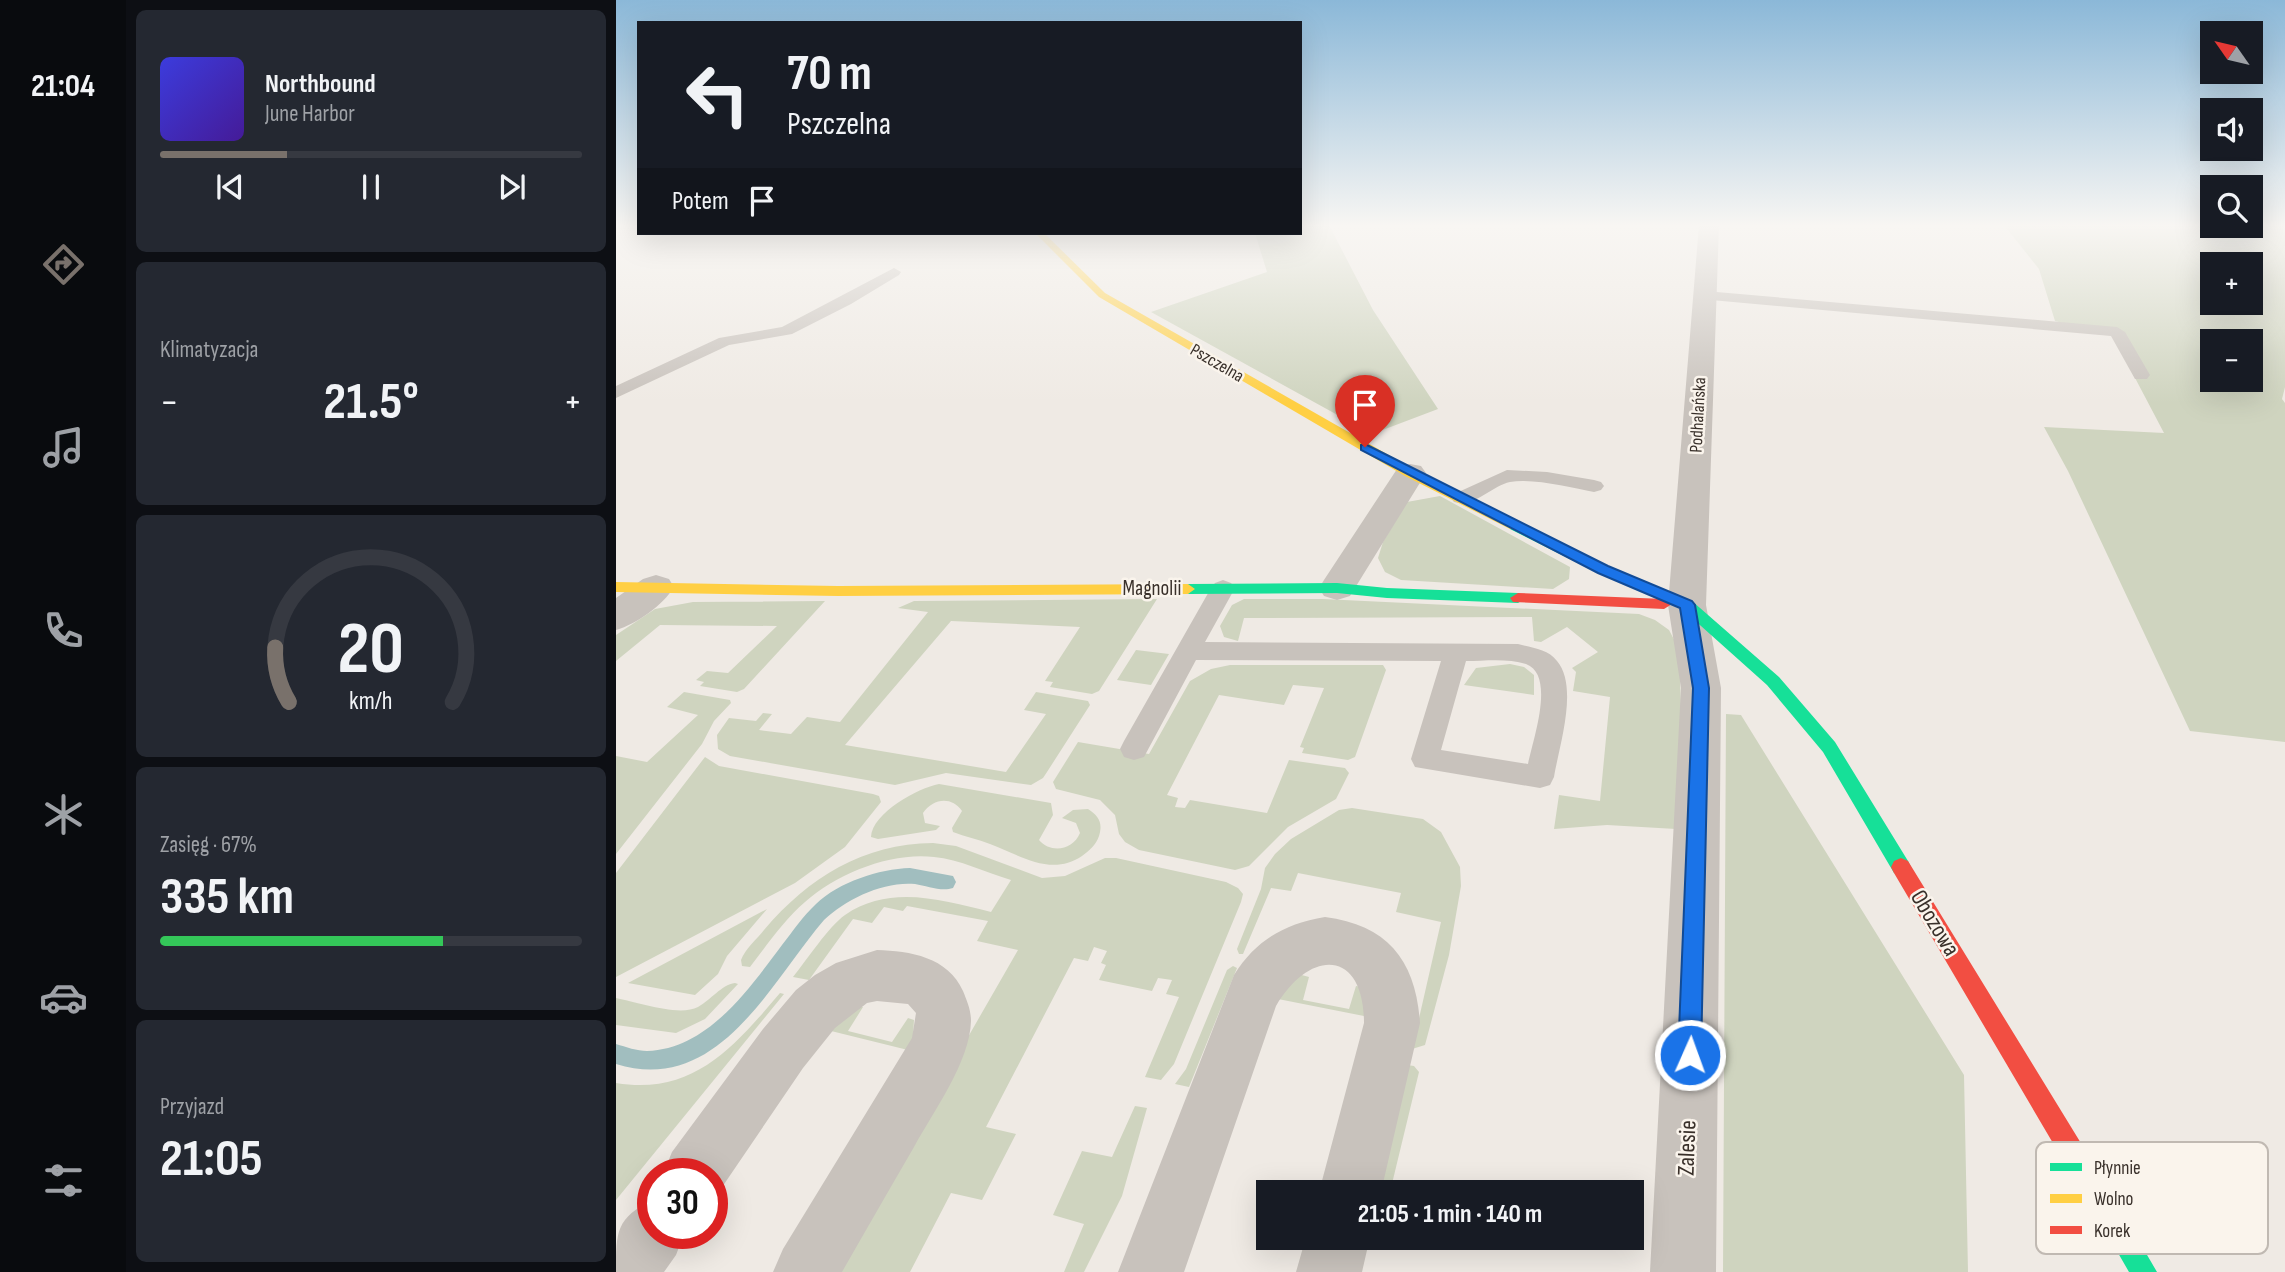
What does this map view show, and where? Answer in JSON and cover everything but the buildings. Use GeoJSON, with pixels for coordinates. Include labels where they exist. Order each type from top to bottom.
{"type":"FeatureCollection","features":[{"type":"Feature","properties":{"kind":"street","name":"Pszczelna"},"geometry":{"type":"LineString","coordinates":[[1091,284],[1102,295],[1207,358],[1410,473],[1603,570],[1687,605]]}},
{"type":"Feature","properties":{"kind":"street","name":"Podhalańska"},"geometry":{"type":"LineString","coordinates":[[1687,605],[1706,284]]}},
{"type":"Feature","properties":{"kind":"street"},"geometry":{"type":"LineString","coordinates":[[1337,588],[1410,473]]}},
{"type":"Feature","properties":{"kind":"street","name":"Magnolii"},"geometry":{"type":"LineString","coordinates":[[616,587],[838,591],[1337,588],[1387,593],[1687,605]]}},
{"type":"Feature","properties":{"kind":"street"},"geometry":{"type":"LineString","coordinates":[[616,617],[656,587]]}},
{"type":"Feature","properties":{"kind":"street","name":"Zalesie"},"geometry":{"type":"LineString","coordinates":[[1683,1272],[1701,688],[1687,605]]}},
{"type":"Feature","properties":{"kind":"street","name":"Obozowa"},"geometry":{"type":"LineString","coordinates":[[1687,605],[1773,681],[1829,747],[2066,1142]]}},
{"type":"Feature","properties":{"kind":"street"},"geometry":{"type":"LineString","coordinates":[[1151,1272],[1253,993],[1261,979],[1284,955],[1312,942],[1328,941],[1345,945],[1372,958],[1384,972],[1394,1004],[1392,1023],[1353,1180]]}},
{"type":"Feature","properties":{"kind":"street"},"geometry":{"type":"LineString","coordinates":[[705,1158],[801,1024],[827,999],[862,979],[878,975],[896,975],[920,980],[937,994],[944,1021],[942,1036],[933,1057],[806,1272]]}},
{"type":"Feature","properties":{"kind":"street"},"geometry":{"type":"LineString","coordinates":[[625,1272],[641,1249]]}},
{"type":"Feature","properties":{"kind":"street"},"geometry":{"type":"LineString","coordinates":[[1329,1272],[1335,1250]]}},
{"type":"Feature","properties":{"kind":"street","name":"Obozowa"},"geometry":{"type":"LineString","coordinates":[[2133,1254],[2144,1272]]}},
{"type":"Feature","properties":{"kind":"lane"},"geometry":{"type":"LineString","coordinates":[[616,393],[725,341],[786,331],[874,284]]}},
{"type":"Feature","properties":{"kind":"lane"},"geometry":{"type":"LineString","coordinates":[[1706,296],[2117,332],[2141,375]]}},
{"type":"Feature","properties":{"kind":"lane"},"geometry":{"type":"LineString","coordinates":[[1461,498],[1507,476],[1548,478],[1594,486]]}},
{"type":"Feature","properties":{"kind":"lane"},"geometry":{"type":"LineString","coordinates":[[1134,749],[1223,588]]}},
{"type":"Feature","properties":{"kind":"lane"},"geometry":{"type":"LineString","coordinates":[[1188,652],[1456,652],[1518,653],[1536,659],[1548,667],[1556,688],[1540,777],[1425,759],[1456,652]]}},
{"type":"Feature","properties":{"kind":"green space"},"geometry":{"type":"Polygon","coordinates":[[[1231,284],[1360,284],[1373,310],[1438,409],[1372,434],[1151,312],[1231,284]]]}},
{"type":"Feature","properties":{"kind":"green space"},"geometry":{"type":"Polygon","coordinates":[[[2044,284],[2200,284],[2200,315],[2263,315],[2263,284],[2285,284],[2285,387],[2282,399],[2285,403],[2285,742],[2190,731],[2068,471],[2044,427],[2164,433],[2113,336],[2055,321],[2044,284]]]}},
{"type":"Feature","properties":{"kind":"green space"},"geometry":{"type":"Polygon","coordinates":[[[1440,496],[1570,567],[1569,579],[1553,589],[1401,580],[1385,572],[1378,558],[1383,542],[1407,502],[1440,496]]]}},
{"type":"Feature","properties":{"kind":"green space"},"geometry":{"type":"Polygon","coordinates":[[[1157,599],[1099,691],[1092,694],[1050,687],[1053,682],[1045,681],[1080,627],[951,621],[845,745],[1006,772],[1046,714],[1024,710],[1036,692],[1088,701],[1090,705],[1043,778],[1031,785],[946,773],[895,785],[730,756],[718,749],[717,735],[729,718],[756,721],[763,713],[772,714],[759,730],[791,734],[807,717],[840,722],[928,612],[898,608],[914,601],[1157,599]]]}},
{"type":"Feature","properties":{"kind":"green space"},"geometry":{"type":"Polygon","coordinates":[[[1244,599],[1323,599],[1639,614],[1655,620],[1669,630],[1679,649],[1682,735],[1676,829],[1607,825],[1554,829],[1559,795],[1600,801],[1610,697],[1573,691],[1576,672],[1572,668],[1598,652],[1567,627],[1541,642],[1534,641],[1532,617],[1244,618],[1238,641],[1224,637],[1220,626],[1232,605],[1244,599]]]}},
{"type":"Feature","properties":{"kind":"green space"},"geometry":{"type":"Polygon","coordinates":[[[825,601],[744,689],[737,692],[700,686],[704,682],[696,680],[707,671],[728,673],[777,626],[660,625],[616,661],[616,635],[655,609],[693,602],[825,601]]]}},
{"type":"Feature","properties":{"kind":"green space"},"geometry":{"type":"Polygon","coordinates":[[[1136,650],[1169,654],[1151,685],[1117,680],[1136,650]]]}},
{"type":"Feature","properties":{"kind":"green space"},"geometry":{"type":"Polygon","coordinates":[[[1510,664],[1524,667],[1534,675],[1534,695],[1464,685],[1476,668],[1510,664]]]}},
{"type":"Feature","properties":{"kind":"green space"},"geometry":{"type":"Polygon","coordinates":[[[1230,665],[1383,665],[1386,670],[1355,757],[1348,760],[1302,753],[1304,748],[1300,747],[1324,688],[1293,685],[1284,705],[1219,695],[1167,795],[1178,798],[1175,807],[1185,808],[1190,800],[1267,813],[1289,760],[1345,768],[1349,773],[1336,799],[1288,827],[1249,866],[1235,870],[1139,850],[1125,842],[1119,834],[1115,815],[1100,800],[1056,789],[1053,782],[1078,742],[1149,754],[1190,681],[1211,669],[1230,665]]]}},
{"type":"Feature","properties":{"kind":"green space"},"geometry":{"type":"Polygon","coordinates":[[[684,692],[730,700],[731,703],[714,721],[702,744],[616,854],[616,756],[647,762],[698,715],[667,707],[684,692]]]}},
{"type":"Feature","properties":{"kind":"green space"},"geometry":{"type":"Polygon","coordinates":[[[1726,714],[1741,715],[1964,1075],[1968,1272],[1723,1272],[1726,714]]]}},
{"type":"Feature","properties":{"kind":"green space"},"geometry":{"type":"Polygon","coordinates":[[[705,757],[719,766],[873,794],[879,796],[881,802],[845,847],[795,883],[616,977],[616,873],[705,757]]]}},
{"type":"Feature","properties":{"kind":"green space"},"geometry":{"type":"Polygon","coordinates":[[[939,784],[1051,803],[1053,815],[1039,840],[1049,847],[1061,848],[1077,839],[1080,833],[1076,823],[1062,818],[1073,810],[1088,809],[1095,814],[1100,824],[1099,836],[1090,850],[1070,862],[1059,865],[1036,862],[953,832],[952,828],[962,811],[953,803],[942,801],[932,804],[923,813],[925,823],[940,826],[936,830],[878,839],[871,837],[873,828],[887,811],[909,796],[939,784]]]}},
{"type":"Feature","properties":{"kind":"green space"},"geometry":{"type":"Polygon","coordinates":[[[1352,808],[1423,819],[1441,832],[1460,867],[1461,886],[1449,955],[1425,1045],[1412,1049],[1441,922],[1396,912],[1401,893],[1298,873],[1291,891],[1271,888],[1243,954],[1239,954],[1237,949],[1261,889],[1265,868],[1275,854],[1291,839],[1339,810],[1352,808]]]}},
{"type":"Feature","properties":{"kind":"green space"},"geometry":{"type":"Polygon","coordinates":[[[933,843],[956,846],[1042,878],[1065,876],[1105,858],[1116,858],[1226,882],[1243,894],[1174,1064],[1161,1080],[1145,1077],[1179,997],[1166,994],[1172,980],[1158,978],[1152,991],[1099,980],[1106,965],[1101,963],[1107,951],[1094,947],[1088,961],[1074,958],[986,1127],[1016,1134],[982,1200],[951,1193],[910,1272],[833,1272],[1018,950],[977,941],[988,921],[907,906],[903,911],[884,907],[872,923],[853,919],[809,980],[793,977],[832,927],[862,905],[898,897],[916,897],[991,912],[1011,880],[944,858],[917,856],[883,861],[849,874],[818,892],[790,917],[750,967],[742,966],[741,960],[748,948],[781,911],[819,879],[861,857],[883,850],[933,843]]]}},
{"type":"Feature","properties":{"kind":"green space"},"geometry":{"type":"Polygon","coordinates":[[[767,909],[727,956],[718,974],[695,995],[628,983],[767,909]]]}},
{"type":"Feature","properties":{"kind":"green space"},"geometry":{"type":"Polygon","coordinates":[[[1233,966],[1237,968],[1189,1087],[1175,1084],[1186,1069],[1227,970],[1233,966]]]}},
{"type":"Feature","properties":{"kind":"green space"},"geometry":{"type":"Polygon","coordinates":[[[1298,974],[1309,977],[1303,1000],[1349,1009],[1356,986],[1361,987],[1369,1017],[1278,999],[1298,974]]]}},
{"type":"Feature","properties":{"kind":"green space"},"geometry":{"type":"Polygon","coordinates":[[[735,983],[738,984],[705,1019],[676,1033],[616,1025],[616,998],[669,1010],[690,1010],[735,983]]]}},
{"type":"Feature","properties":{"kind":"green space"},"geometry":{"type":"Polygon","coordinates":[[[780,993],[784,994],[650,1158],[637,1158],[637,1174],[616,1200],[616,1083],[643,1085],[668,1082],[690,1074],[710,1063],[746,1032],[780,993]]]}},
{"type":"Feature","properties":{"kind":"green space"},"geometry":{"type":"Polygon","coordinates":[[[855,1006],[863,1007],[848,1031],[892,1042],[908,1018],[914,1020],[912,1051],[823,1029],[855,1006]]]}},
{"type":"Feature","properties":{"kind":"green space"},"geometry":{"type":"Polygon","coordinates":[[[1407,1065],[1414,1066],[1419,1072],[1393,1180],[1381,1180],[1407,1065]]]}},
{"type":"Feature","properties":{"kind":"green space"},"geometry":{"type":"Polygon","coordinates":[[[1135,1106],[1147,1108],[1122,1196],[1084,1272],[1064,1272],[1084,1224],[1053,1215],[1082,1151],[1112,1157],[1135,1106]]]}},
{"type":"Feature","properties":{"kind":"waterway"},"geometry":{"type":"LineString","coordinates":[[616,1054],[644,1061],[670,1058],[711,1038],[761,989],[818,914],[846,894],[901,876],[947,882]]}},
{"type":"Feature","properties":{"kind":"traffic: fast"},"geometry":{"type":"LineString","coordinates":[[1515,526],[1603,570],[1687,605],[1773,681],[1829,747],[1901,867]]}},
{"type":"Feature","properties":{"kind":"traffic: fast"},"geometry":{"type":"LineString","coordinates":[[1188,589],[1337,588],[1387,593],[1518,598]]}},
{"type":"Feature","properties":{"kind":"traffic: fast"},"geometry":{"type":"LineString","coordinates":[[2133,1254],[2144,1272]]}},
{"type":"Feature","properties":{"kind":"traffic: slow"},"geometry":{"type":"LineString","coordinates":[[1091,284],[1102,295],[1410,473],[1515,526]]}},
{"type":"Feature","properties":{"kind":"traffic: slow"},"geometry":{"type":"LineString","coordinates":[[616,587],[838,591],[1188,589]]}},
{"type":"Feature","properties":{"kind":"traffic: jam"},"geometry":{"type":"LineString","coordinates":[[1518,598],[1664,604]]}},
{"type":"Feature","properties":{"kind":"traffic: jam"},"geometry":{"type":"LineString","coordinates":[[1901,867],[2066,1142]]}},
{"type":"Feature","properties":{"kind":"route"},"geometry":{"type":"LineString","coordinates":[[1365,447],[1410,473],[1603,570],[1687,605],[1701,688],[1690,1055]]}}]}
